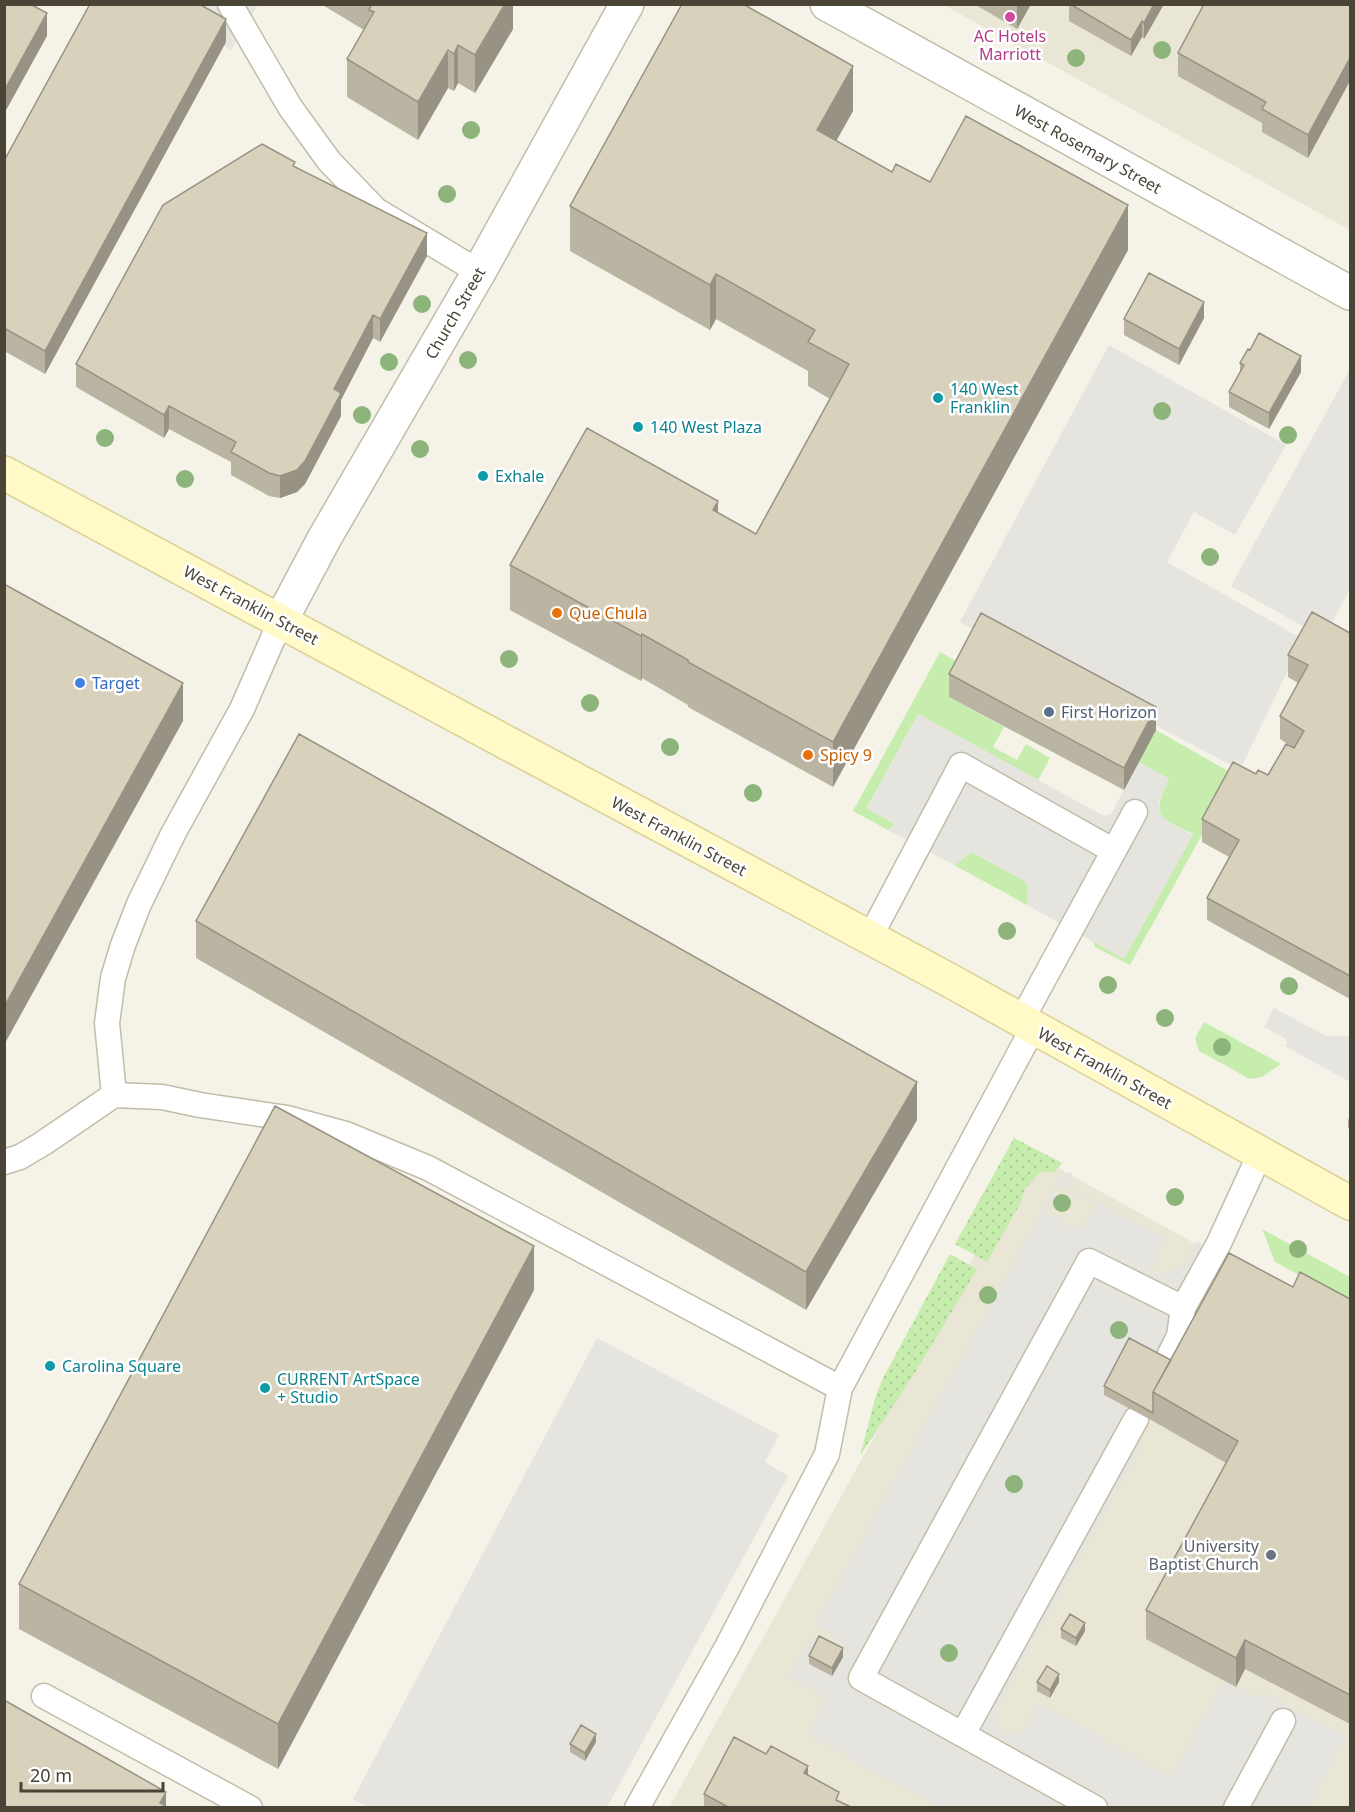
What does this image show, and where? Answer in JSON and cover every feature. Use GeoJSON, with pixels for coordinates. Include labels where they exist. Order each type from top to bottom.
{"type":"FeatureCollection","features":[{"type":"Feature","properties":{"kind":"main road","name":"West Franklin Street"},"geometry":{"type":"LineString","coordinates":[[4,473],[281,620],[1350,1203]]}},
{"type":"Feature","properties":{"kind":"street","name":"Church Street"},"geometry":{"type":"LineString","coordinates":[[281,620],[324,539],[479,272],[627,4]]}},
{"type":"Feature","properties":{"kind":"street","name":"West Rosemary Street"},"geometry":{"type":"LineString","coordinates":[[826,4],[1348,286]]}},
{"type":"Feature","properties":{"kind":"lane"},"geometry":{"type":"LineString","coordinates":[[230,4],[290,107],[329,161],[376,210],[479,272]]}},
{"type":"Feature","properties":{"kind":"lane"},"geometry":{"type":"LineString","coordinates":[[114,1095],[107,1023],[113,978],[123,945],[139,904],[173,834],[242,709],[281,620]]}},
{"type":"Feature","properties":{"kind":"lane"},"geometry":{"type":"LineString","coordinates":[[869,939],[961,765],[1114,851]]}},
{"type":"Feature","properties":{"kind":"lane"},"geometry":{"type":"LineString","coordinates":[[637,1808],[728,1647],[827,1454],[840,1388],[1135,812]]}},
{"type":"Feature","properties":{"kind":"lane"},"geometry":{"type":"LineString","coordinates":[[4,1162],[20,1157],[42,1144],[114,1095],[162,1097],[287,1118],[346,1134],[428,1168],[840,1388]]}},
{"type":"Feature","properties":{"kind":"lane"},"geometry":{"type":"LineString","coordinates":[[1165,1364],[1179,1336],[1183,1308],[1219,1243],[1260,1154]]}},
{"type":"Feature","properties":{"kind":"lane"},"geometry":{"type":"LineString","coordinates":[[1095,1808],[861,1678],[1089,1261],[1183,1308]]}},
{"type":"Feature","properties":{"kind":"lane"},"geometry":{"type":"LineString","coordinates":[[963,1734],[1136,1419]]}},
{"type":"Feature","properties":{"kind":"lane"},"geometry":{"type":"LineString","coordinates":[[44,1696],[250,1808]]}},
{"type":"Feature","properties":{"kind":"lane"},"geometry":{"type":"LineString","coordinates":[[1236,1808],[1283,1721]]}},
{"type":"Feature","properties":{"kind":"shaded area"},"geometry":{"type":"Polygon","coordinates":[[[154,5],[258,5],[231,50],[154,5]]]}},
{"type":"Feature","properties":{"kind":"shaded area"},"geometry":{"type":"Polygon","coordinates":[[[944,5],[1350,5],[1350,230],[944,5]]]}},
{"type":"Feature","properties":{"kind":"shaded area"},"geometry":{"type":"Polygon","coordinates":[[[1109,345],[1286,445],[1235,535],[1194,512],[1167,562],[1303,639],[1240,770],[960,622],[1109,345]]]}},
{"type":"Feature","properties":{"kind":"shaded area"},"geometry":{"type":"Polygon","coordinates":[[[1350,369],[1350,589],[1324,638],[1231,586],[1350,369]]]}},
{"type":"Feature","properties":{"kind":"shaded area"},"geometry":{"type":"Polygon","coordinates":[[[918,714],[1104,816],[1111,814],[1139,762],[1169,779],[1158,804],[1161,815],[1169,823],[1193,835],[1124,959],[1027,905],[1027,883],[973,852],[954,865],[888,830],[895,823],[867,809],[918,714]]]}},
{"type":"Feature","properties":{"kind":"shaded area"},"geometry":{"type":"Polygon","coordinates":[[[1274,1008],[1326,1036],[1350,1036],[1350,1082],[1285,1046],[1286,1039],[1264,1027],[1274,1008]]]}},
{"type":"Feature","properties":{"kind":"shaded area"},"geometry":{"type":"Polygon","coordinates":[[[1031,1153],[1350,1329],[1350,1807],[669,1808],[1031,1153]]]}},
{"type":"Feature","properties":{"kind":"shaded area"},"geometry":{"type":"Polygon","coordinates":[[[1069,1172],[1073,1174],[1068,1185],[1167,1239],[1152,1266],[1158,1275],[1169,1273],[1186,1261],[1197,1241],[1235,1262],[1141,1436],[1139,1451],[995,1711],[994,1723],[1007,1735],[1019,1733],[1026,1726],[1038,1703],[1171,1776],[1224,1680],[1253,1696],[1264,1692],[1346,1737],[1309,1807],[939,1807],[807,1735],[824,1703],[823,1698],[787,1677],[811,1635],[844,1654],[846,1652],[844,1644],[815,1625],[1059,1179],[1069,1172]],[[1060,1185],[1046,1213],[1072,1228],[1083,1227],[1096,1204],[1060,1185]]]}},
{"type":"Feature","properties":{"kind":"shaded area"},"geometry":{"type":"Polygon","coordinates":[[[597,1338],[779,1435],[765,1462],[788,1476],[607,1807],[370,1808],[353,1799],[597,1338]]]}},
{"type":"Feature","properties":{"kind":"green space"},"geometry":{"type":"Polygon","coordinates":[[[940,652],[965,666],[949,697],[1004,727],[993,747],[1017,760],[1026,744],[1050,758],[1038,780],[918,714],[867,808],[895,824],[888,830],[853,811],[940,652]]]}},
{"type":"Feature","properties":{"kind":"green space"},"geometry":{"type":"Polygon","coordinates":[[[1156,730],[1235,775],[1130,965],[1095,947],[1093,941],[1124,959],[1193,834],[1172,824],[1161,814],[1160,801],[1169,779],[1139,762],[1156,730]]]}},
{"type":"Feature","properties":{"kind":"green space"},"geometry":{"type":"Polygon","coordinates":[[[972,852],[1028,883],[1027,905],[954,865],[972,852]]]}},
{"type":"Feature","properties":{"kind":"green space"},"geometry":{"type":"Polygon","coordinates":[[[1204,1022],[1281,1064],[1262,1077],[1250,1079],[1199,1051],[1195,1038],[1204,1022]]]}},
{"type":"Feature","properties":{"kind":"green space"},"geometry":{"type":"Polygon","coordinates":[[[1014,1138],[1062,1163],[1054,1172],[1040,1172],[1024,1190],[1020,1204],[987,1262],[955,1244],[1014,1138]]]}},
{"type":"Feature","properties":{"kind":"green space"},"geometry":{"type":"Polygon","coordinates":[[[1262,1229],[1350,1277],[1350,1303],[1275,1262],[1262,1229]]]}},
{"type":"Feature","properties":{"kind":"green space"},"geometry":{"type":"Polygon","coordinates":[[[950,1254],[977,1269],[916,1371],[860,1456],[876,1395],[883,1378],[950,1254]]]}},
{"type":"Feature","properties":{"kind":"building"},"geometry":{"type":"Polygon","coordinates":[[[4,4],[30,4],[47,13],[4,91],[4,4]]]}},
{"type":"Feature","properties":{"kind":"building"},"geometry":{"type":"Polygon","coordinates":[[[90,4],[199,4],[226,19],[45,351],[4,328],[4,161],[90,4]]]}},
{"type":"Feature","properties":{"kind":"building"},"geometry":{"type":"Polygon","coordinates":[[[372,4],[505,4],[475,55],[458,45],[454,54],[448,50],[418,102],[347,59],[374,12],[369,10],[372,4]]]}},
{"type":"Feature","properties":{"kind":"building","name":"140 West Franklin"},"geometry":{"type":"Polygon","coordinates":[[[682,4],[743,4],[853,66],[817,130],[892,172],[896,164],[930,182],[966,116],[1128,205],[833,742],[642,634],[641,636],[510,565],[587,428],[718,501],[713,510],[756,534],[849,364],[808,342],[815,330],[716,274],[710,285],[570,206],[682,4]]]}},
{"type":"Feature","properties":{"kind":"building"},"geometry":{"type":"Polygon","coordinates":[[[1070,4],[1154,4],[1144,23],[1142,21],[1131,40],[1070,4]]]}},
{"type":"Feature","properties":{"kind":"building"},"geometry":{"type":"Polygon","coordinates":[[[1204,4],[1350,4],[1350,58],[1308,135],[1262,109],[1266,102],[1178,53],[1204,4]]]}},
{"type":"Feature","properties":{"kind":"building"},"geometry":{"type":"Polygon","coordinates":[[[262,144],[295,162],[293,166],[427,233],[380,319],[373,315],[334,389],[341,393],[305,461],[297,470],[280,476],[269,473],[231,452],[236,442],[169,406],[164,415],[76,364],[163,205],[262,144]]]}},
{"type":"Feature","properties":{"kind":"building"},"geometry":{"type":"Polygon","coordinates":[[[1149,273],[1204,302],[1179,349],[1124,319],[1149,273]]]}},
{"type":"Feature","properties":{"kind":"building"},"geometry":{"type":"Polygon","coordinates":[[[1259,333],[1301,356],[1269,413],[1229,392],[1244,365],[1240,363],[1259,333]]]}},
{"type":"Feature","properties":{"kind":"building"},"geometry":{"type":"Polygon","coordinates":[[[4,584],[183,683],[4,1007],[4,584]]]}},
{"type":"Feature","properties":{"kind":"building"},"geometry":{"type":"Polygon","coordinates":[[[1312,612],[1350,633],[1350,976],[1207,898],[1239,840],[1202,819],[1233,762],[1256,774],[1258,770],[1268,775],[1286,744],[1294,748],[1304,731],[1280,716],[1308,665],[1288,655],[1312,612]]]}},
{"type":"Feature","properties":{"kind":"building","name":"First Horizon"},"geometry":{"type":"Polygon","coordinates":[[[981,613],[1156,707],[1124,768],[949,674],[981,613]]]}},
{"type":"Feature","properties":{"kind":"building"},"geometry":{"type":"Polygon","coordinates":[[[299,734],[917,1082],[806,1272],[196,921],[299,734]]]}},
{"type":"Feature","properties":{"kind":"building"},"geometry":{"type":"Polygon","coordinates":[[[275,1106],[534,1246],[278,1724],[19,1584],[275,1106]]]}},
{"type":"Feature","properties":{"kind":"building","name":"University Baptist Church"},"geometry":{"type":"Polygon","coordinates":[[[1229,1253],[1293,1287],[1300,1272],[1350,1299],[1350,1695],[1245,1640],[1236,1658],[1146,1610],[1238,1441],[1153,1392],[1229,1253]]]}},
{"type":"Feature","properties":{"kind":"building"},"geometry":{"type":"Polygon","coordinates":[[[1129,1338],[1171,1360],[1153,1392],[1153,1413],[1104,1386],[1129,1338]]]}},
{"type":"Feature","properties":{"kind":"building"},"geometry":{"type":"Polygon","coordinates":[[[1070,1614],[1085,1623],[1076,1638],[1061,1629],[1070,1614]]]}},
{"type":"Feature","properties":{"kind":"building"},"geometry":{"type":"Polygon","coordinates":[[[819,1636],[843,1648],[832,1668],[809,1656],[819,1636]]]}},
{"type":"Feature","properties":{"kind":"building"},"geometry":{"type":"Polygon","coordinates":[[[1047,1666],[1059,1674],[1050,1690],[1037,1682],[1047,1666]]]}},
{"type":"Feature","properties":{"kind":"building"},"geometry":{"type":"Polygon","coordinates":[[[4,1700],[166,1792],[160,1803],[169,1808],[4,1808],[4,1700]]]}},
{"type":"Feature","properties":{"kind":"building"},"geometry":{"type":"Polygon","coordinates":[[[581,1725],[596,1734],[585,1753],[570,1744],[581,1725]]]}},
{"type":"Feature","properties":{"kind":"building"},"geometry":{"type":"Polygon","coordinates":[[[734,1737],[766,1754],[771,1746],[808,1766],[804,1773],[839,1792],[836,1800],[853,1808],[730,1808],[704,1794],[734,1737]]]}},
{"type":"Feature","properties":{"kind":"place","name":"AC Hotels Marriott"},"geometry":{"type":"Point","coordinates":[1010,17]}},
{"type":"Feature","properties":{"kind":"place","name":"140 West Franklin"},"geometry":{"type":"Point","coordinates":[938,398]}},
{"type":"Feature","properties":{"kind":"place","name":"140 West Plaza"},"geometry":{"type":"Point","coordinates":[638,427]}},
{"type":"Feature","properties":{"kind":"place","name":"Exhale"},"geometry":{"type":"Point","coordinates":[483,476]}},
{"type":"Feature","properties":{"kind":"place","name":"Que Chula"},"geometry":{"type":"Point","coordinates":[557,613]}},
{"type":"Feature","properties":{"kind":"place","name":"Target"},"geometry":{"type":"Point","coordinates":[80,683]}},
{"type":"Feature","properties":{"kind":"place","name":"First Horizon"},"geometry":{"type":"Point","coordinates":[1049,712]}},
{"type":"Feature","properties":{"kind":"place","name":"Spicy 9"},"geometry":{"type":"Point","coordinates":[808,755]}},
{"type":"Feature","properties":{"kind":"place","name":"Carolina Square"},"geometry":{"type":"Point","coordinates":[50,1366]}},
{"type":"Feature","properties":{"kind":"place","name":"CURRENT ArtSpace + Studio"},"geometry":{"type":"Point","coordinates":[265,1388]}},
{"type":"Feature","properties":{"kind":"place","name":"University Baptist Church"},"geometry":{"type":"Point","coordinates":[1271,1555]}}]}
